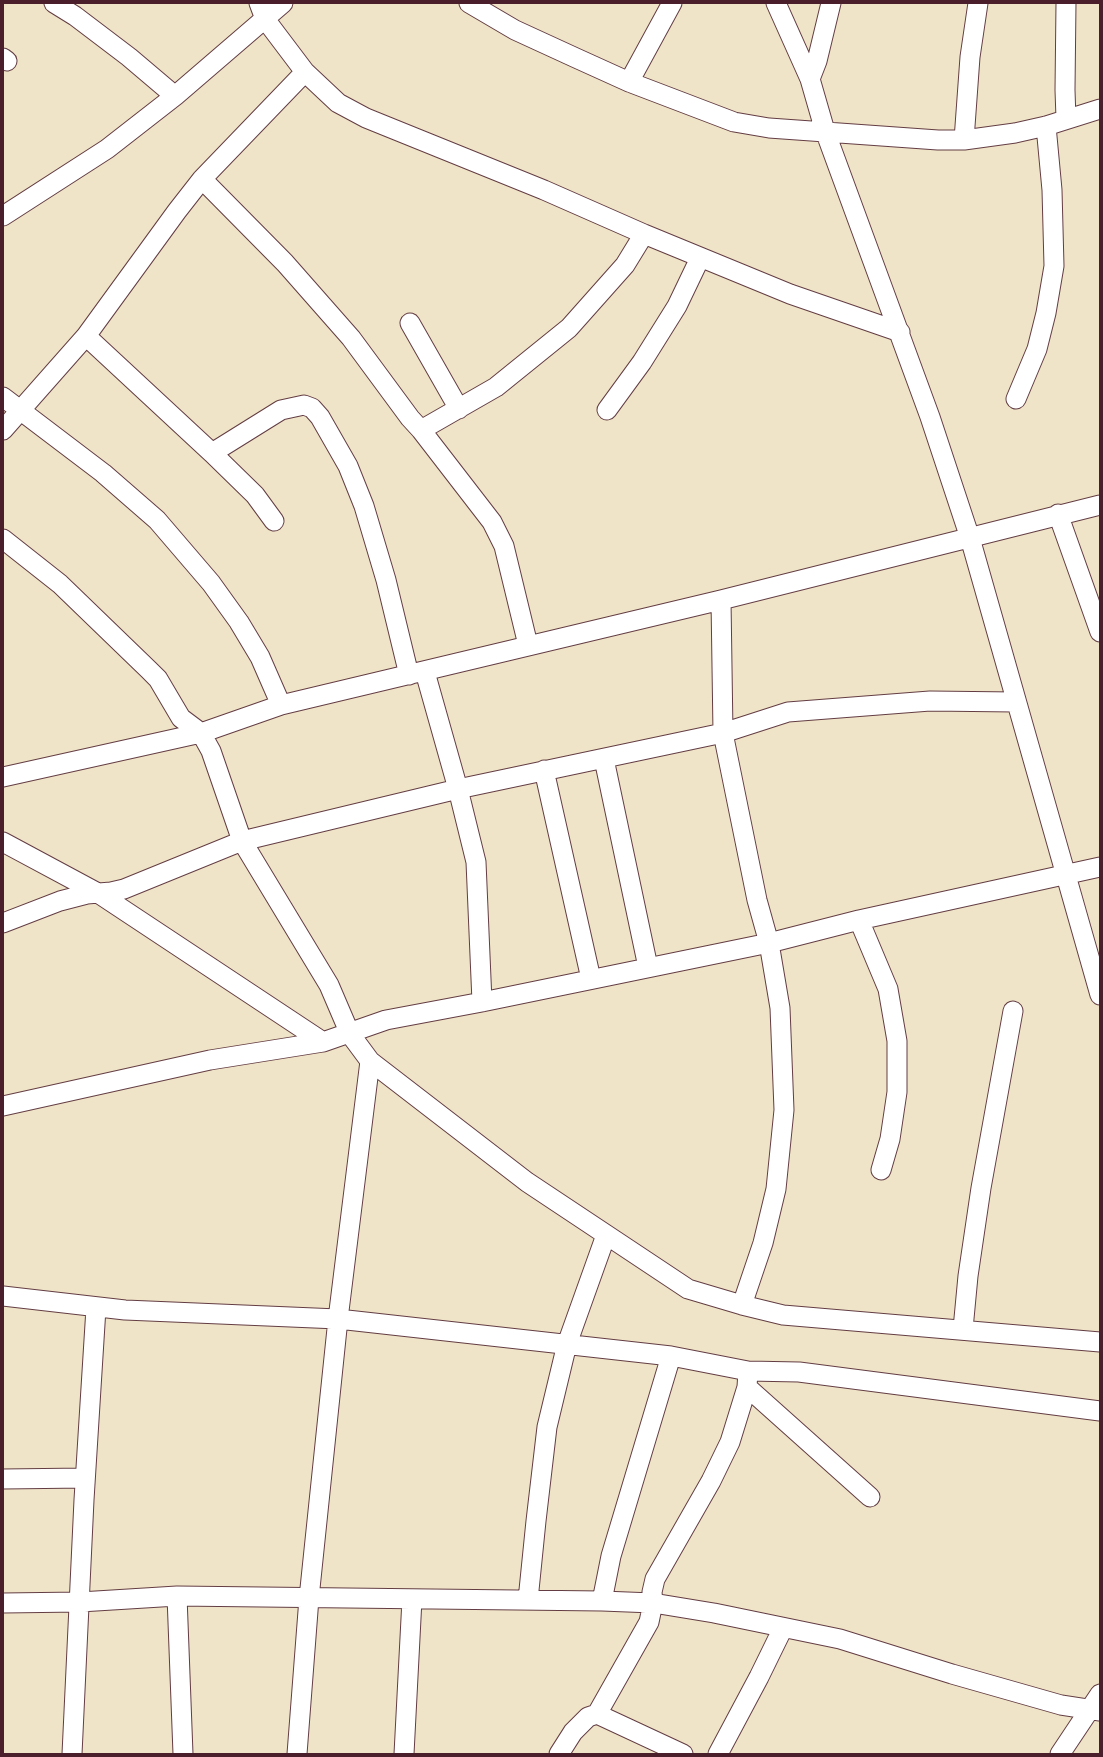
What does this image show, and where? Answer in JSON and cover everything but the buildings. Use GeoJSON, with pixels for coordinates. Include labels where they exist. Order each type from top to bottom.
{"type":"FeatureCollection","features":[{"type":"Feature","properties":{"kind":"street"},"geometry":{"type":"LineString","coordinates":[[54,3],[75,16],[129,57],[175,96]]}},
{"type":"Feature","properties":{"kind":"street"},"geometry":{"type":"LineString","coordinates":[[3,216],[107,149],[175,96],[262,11],[283,3]]}},
{"type":"Feature","properties":{"kind":"street"},"geometry":{"type":"LineString","coordinates":[[469,3],[515,30],[629,82],[734,122],[769,128],[938,140],[964,140],[1015,133],[1046,126],[1100,109]]}},
{"type":"Feature","properties":{"kind":"street"},"geometry":{"type":"LineString","coordinates":[[629,82],[672,3]]}},
{"type":"Feature","properties":{"kind":"street"},"geometry":{"type":"LineString","coordinates":[[776,3],[810,79],[825,131],[900,332],[970,538],[1015,702],[1100,994]]}},
{"type":"Feature","properties":{"kind":"street"},"geometry":{"type":"LineString","coordinates":[[810,79],[817,61],[831,3]]}},
{"type":"Feature","properties":{"kind":"street"},"geometry":{"type":"LineString","coordinates":[[964,140],[970,57],[978,3]]}},
{"type":"Feature","properties":{"kind":"street"},"geometry":{"type":"LineString","coordinates":[[1066,3],[1064,90],[1066,119]]}},
{"type":"Feature","properties":{"kind":"street"},"geometry":{"type":"LineString","coordinates":[[262,11],[305,72],[338,103],[366,118],[544,190],[700,258],[790,294],[900,332]]}},
{"type":"Feature","properties":{"kind":"street"},"geometry":{"type":"LineString","coordinates":[[3,430],[86,336],[202,179],[305,72]]}},
{"type":"Feature","properties":{"kind":"street"},"geometry":{"type":"LineString","coordinates":[[1016,399],[1037,348],[1046,313],[1054,266],[1052,190],[1046,126]]}},
{"type":"Feature","properties":{"kind":"street"},"geometry":{"type":"LineString","coordinates":[[202,179],[285,263],[351,338],[402,408],[421,430],[492,522],[504,546],[528,645]]}},
{"type":"Feature","properties":{"kind":"street"},"geometry":{"type":"LineString","coordinates":[[421,430],[496,387],[569,328],[625,265],[644,234]]}},
{"type":"Feature","properties":{"kind":"street"},"geometry":{"type":"LineString","coordinates":[[607,410],[642,362],[677,306],[700,258]]}},
{"type":"Feature","properties":{"kind":"street"},"geometry":{"type":"LineString","coordinates":[[410,323],[459,409]]}},
{"type":"Feature","properties":{"kind":"street"},"geometry":{"type":"LineString","coordinates":[[86,336],[255,494],[274,521]]}},
{"type":"Feature","properties":{"kind":"street"},"geometry":{"type":"LineString","coordinates":[[3,397],[103,473],[157,520],[211,583],[239,622],[260,656],[281,705]]}},
{"type":"Feature","properties":{"kind":"street"},"geometry":{"type":"LineString","coordinates":[[212,453],[281,410],[304,405],[312,408],[320,417],[348,466],[364,506],[417,674],[458,789],[476,862],[482,1002]]}},
{"type":"Feature","properties":{"kind":"street"},"geometry":{"type":"LineString","coordinates":[[3,777],[201,733],[281,705],[417,674],[528,645],[721,600],[970,538],[1058,514],[1100,505]]}},
{"type":"Feature","properties":{"kind":"street"},"geometry":{"type":"LineString","coordinates":[[1058,514],[1100,632]]}},
{"type":"Feature","properties":{"kind":"street"},"geometry":{"type":"LineString","coordinates":[[3,539],[60,584],[149,670],[158,679],[181,718],[201,733],[211,751],[242,841],[329,985],[350,1034],[370,1060],[527,1182],[688,1288],[742,1305],[783,1315],[963,1329],[1100,1342]]}},
{"type":"Feature","properties":{"kind":"street"},"geometry":{"type":"LineString","coordinates":[[721,600],[723,733],[757,900],[769,943],[780,1008],[784,1110],[776,1189],[763,1243],[742,1305]]}},
{"type":"Feature","properties":{"kind":"street"},"geometry":{"type":"LineString","coordinates":[[3,923],[60,901],[124,889],[242,841],[458,789],[723,733],[788,712],[930,701],[1015,702]]}},
{"type":"Feature","properties":{"kind":"street"},"geometry":{"type":"LineString","coordinates":[[604,759],[648,967]]}},
{"type":"Feature","properties":{"kind":"street"},"geometry":{"type":"LineString","coordinates":[[544,770],[591,980]]}},
{"type":"Feature","properties":{"kind":"street"},"geometry":{"type":"LineString","coordinates":[[3,842],[98,893],[323,1042]]}},
{"type":"Feature","properties":{"kind":"street"},"geometry":{"type":"LineString","coordinates":[[3,1106],[210,1060],[323,1042],[350,1034],[386,1020],[482,1002],[769,943],[859,920],[1100,867]]}},
{"type":"Feature","properties":{"kind":"street"},"geometry":{"type":"LineString","coordinates":[[859,920],[888,989],[897,1041],[897,1092],[890,1139],[881,1170]]}},
{"type":"Feature","properties":{"kind":"street"},"geometry":{"type":"LineString","coordinates":[[963,1329],[968,1276],[981,1188],[1013,1011]]}},
{"type":"Feature","properties":{"kind":"street"},"geometry":{"type":"LineString","coordinates":[[297,1754],[310,1598],[338,1319],[370,1060]]}},
{"type":"Feature","properties":{"kind":"street"},"geometry":{"type":"LineString","coordinates":[[528,1600],[548,1427],[567,1344],[606,1235]]}},
{"type":"Feature","properties":{"kind":"street"},"geometry":{"type":"LineString","coordinates":[[3,1296],[96,1308],[338,1319],[671,1356],[747,1379],[799,1372],[1100,1410]]}},
{"type":"Feature","properties":{"kind":"street"},"geometry":{"type":"LineString","coordinates":[[72,1754],[85,1478],[96,1308]]}},
{"type":"Feature","properties":{"kind":"street"},"geometry":{"type":"LineString","coordinates":[[602,1601],[611,1556],[671,1356]]}},
{"type":"Feature","properties":{"kind":"street"},"geometry":{"type":"LineString","coordinates":[[747,1379],[870,1497]]}},
{"type":"Feature","properties":{"kind":"street"},"geometry":{"type":"LineString","coordinates":[[559,1754],[573,1732],[588,1717],[597,1714],[649,1622],[653,1603],[652,1592],[655,1579],[711,1481],[730,1442],[747,1379]]}},
{"type":"Feature","properties":{"kind":"street"},"geometry":{"type":"LineString","coordinates":[[3,1480],[85,1478]]}},
{"type":"Feature","properties":{"kind":"street"},"geometry":{"type":"LineString","coordinates":[[177,1596],[183,1754]]}},
{"type":"Feature","properties":{"kind":"street"},"geometry":{"type":"LineString","coordinates":[[3,1603],[80,1602],[177,1596],[602,1601],[653,1603],[714,1613],[840,1639],[1039,1699],[1094,1711]]}},
{"type":"Feature","properties":{"kind":"street"},"geometry":{"type":"LineString","coordinates":[[404,1754],[412,1599]]}},
{"type":"Feature","properties":{"kind":"street"},"geometry":{"type":"LineString","coordinates":[[718,1754],[760,1677],[782,1628]]}},
{"type":"Feature","properties":{"kind":"street"},"geometry":{"type":"LineString","coordinates":[[1060,1754],[1094,1711],[1100,1694]]}},
{"type":"Feature","properties":{"kind":"street"},"geometry":{"type":"LineString","coordinates":[[597,1714],[683,1754]]}}]}
